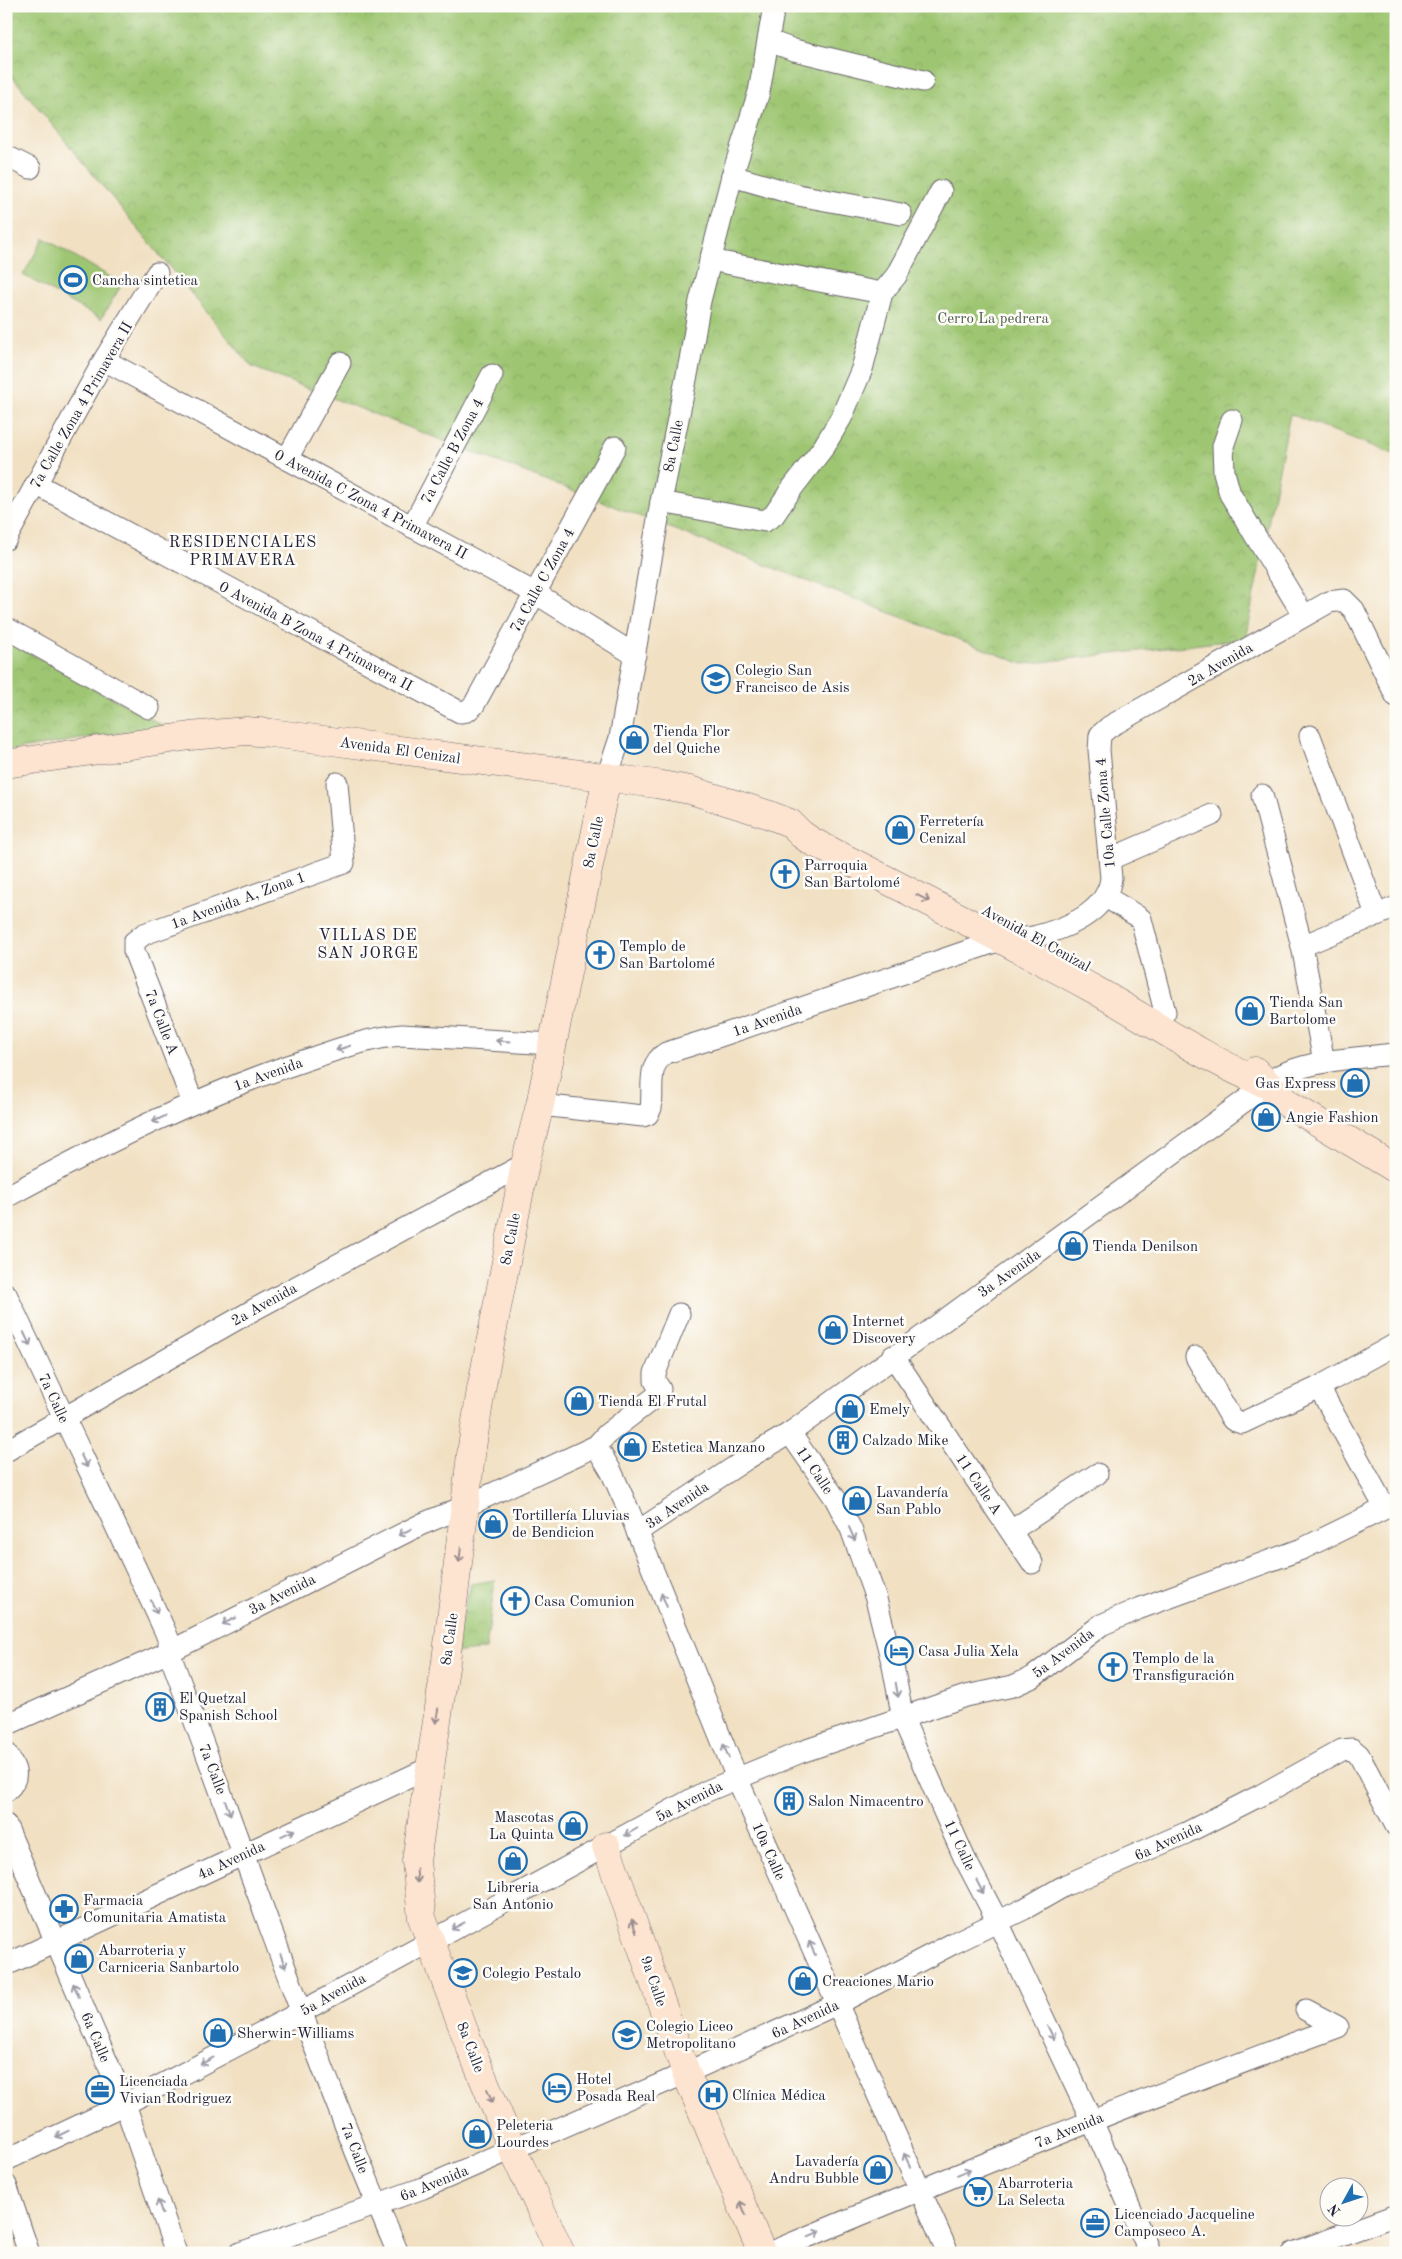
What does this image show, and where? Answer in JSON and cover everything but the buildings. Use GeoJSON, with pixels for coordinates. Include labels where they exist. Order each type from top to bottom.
{"type":"FeatureCollection","features":[{"type":"Feature","properties":{"kind":"street","name":"8a Calle"},"geometry":{"type":"LineString","coordinates":[[561,2253],[513,2150],[469,2044],[422,1918],[416,1861],[446,1661],[472,1447],[481,1390],[525,1164],[540,1105],[606,777],[620,738],[661,502],[700,301],[732,176],[759,92],[774,6]]}},
{"type":"Feature","properties":{"kind":"street"},"geometry":{"type":"LineString","coordinates":[[769,41],[794,50],[923,81]]}},
{"type":"Feature","properties":{"kind":"street"},"geometry":{"type":"LineString","coordinates":[[6,156],[30,168]]}},
{"type":"Feature","properties":{"kind":"street"},"geometry":{"type":"LineString","coordinates":[[732,176],[798,195],[901,214]]}},
{"type":"Feature","properties":{"kind":"street"},"geometry":{"type":"LineString","coordinates":[[661,502],[765,521],[774,515],[823,448],[849,404],[866,357],[882,293],[896,276],[941,191]]}},
{"type":"Feature","properties":{"kind":"street"},"geometry":{"type":"LineString","coordinates":[[710,260],[882,293]]}},
{"type":"Feature","properties":{"kind":"street","name":"7a Calle Zona 4 Primavera II"},"geometry":{"type":"LineString","coordinates":[[6,539],[104,360],[157,273]]}},
{"type":"Feature","properties":{"kind":"street","name":"0 Avenida C Zona 4 Primavera II"},"geometry":{"type":"LineString","coordinates":[[104,360],[535,593],[635,656]]}},
{"type":"Feature","properties":{"kind":"street"},"geometry":{"type":"LineString","coordinates":[[287,459],[340,363]]}},
{"type":"Feature","properties":{"kind":"street","name":"7a Calle B Zona 4"},"geometry":{"type":"LineString","coordinates":[[412,527],[492,375]]}},
{"type":"Feature","properties":{"kind":"street"},"geometry":{"type":"LineString","coordinates":[[1232,420],[1223,446],[1224,472],[1230,494],[1304,616]]}},
{"type":"Feature","properties":{"kind":"street","name":"7a Calle C Zona 4"},"geometry":{"type":"LineString","coordinates":[[467,711],[474,705],[615,447]]}},
{"type":"Feature","properties":{"kind":"street","name":"0 Avenida B Zona 4 Primavera II"},"geometry":{"type":"LineString","coordinates":[[36,484],[452,709],[467,711]]}},
{"type":"Feature","properties":{"kind":"street","name":"2a Avenida"},"geometry":{"type":"LineString","coordinates":[[1100,735],[1109,727],[1304,616],[1329,602],[1338,600],[1344,600],[1354,610],[1396,696]]}},
{"type":"Feature","properties":{"kind":"street"},"geometry":{"type":"LineString","coordinates":[[6,628],[149,708]]}},
{"type":"Feature","properties":{"kind":"street","name":"Avenida El Cenizal"},"geometry":{"type":"LineString","coordinates":[[6,764],[190,736],[246,731],[271,732],[690,790],[728,800],[790,823],[801,834],[812,841],[1161,1018]]}},
{"type":"Feature","properties":{"kind":"street","name":"10a Calle Zona 4"},"geometry":{"type":"LineString","coordinates":[[1100,735],[1099,750],[1111,878],[1106,897]]}},
{"type":"Feature","properties":{"kind":"street"},"geometry":{"type":"LineString","coordinates":[[1310,736],[1376,914]]}},
{"type":"Feature","properties":{"kind":"street","name":"1a Avenida A, Zona 1"},"geometry":{"type":"LineString","coordinates":[[134,942],[144,934],[344,863],[337,783]]}},
{"type":"Feature","properties":{"kind":"street"},"geometry":{"type":"LineString","coordinates":[[1262,795],[1302,946],[1324,1062]]}},
{"type":"Feature","properties":{"kind":"street"},"geometry":{"type":"LineString","coordinates":[[1110,859],[1212,815]]}},
{"type":"Feature","properties":{"kind":"street","name":"Avenida El Cenizal"},"geometry":{"type":"LineString","coordinates":[[790,823],[802,821],[813,824],[844,838],[1036,937],[1161,1018],[1220,1063],[1266,1084],[1301,1113],[1396,1169]]}},
{"type":"Feature","properties":{"kind":"street"},"geometry":{"type":"LineString","coordinates":[[1036,937],[1091,912],[1106,897],[1126,911],[1137,915],[1141,920],[1161,1018]]}},
{"type":"Feature","properties":{"kind":"street"},"geometry":{"type":"LineString","coordinates":[[1302,946],[1376,914],[1396,908]]}},
{"type":"Feature","properties":{"kind":"street","name":"1a Avenida"},"geometry":{"type":"LineString","coordinates":[[540,1105],[643,1116],[648,1114],[651,1108],[653,1068],[661,1056],[666,1053],[1002,939],[1036,937]]}},
{"type":"Feature","properties":{"kind":"street","name":"7a Calle A"},"geometry":{"type":"LineString","coordinates":[[134,942],[134,951],[192,1102]]}},
{"type":"Feature","properties":{"kind":"street","name":"1a Avenida"},"geometry":{"type":"LineString","coordinates":[[6,1197],[110,1142],[192,1102],[269,1072],[381,1037],[425,1035],[552,1044]]}},
{"type":"Feature","properties":{"kind":"street","name":"3a Avenida"},"geometry":{"type":"LineString","coordinates":[[637,1532],[748,1458],[790,1434],[893,1356],[1266,1084],[1295,1068],[1324,1062],[1396,1054]]}},
{"type":"Feature","properties":{"kind":"street","name":"2a Avenida"},"geometry":{"type":"LineString","coordinates":[[6,1451],[62,1417],[255,1309],[525,1164]]}},
{"type":"Feature","properties":{"kind":"street","name":"7a Calle"},"geometry":{"type":"LineString","coordinates":[[6,1294],[62,1417],[165,1631],[169,1642],[168,1652],[245,1854],[301,2012],[398,2253]]}},
{"type":"Feature","properties":{"kind":"street","name":"3a Avenida"},"geometry":{"type":"LineString","coordinates":[[6,1725],[168,1652],[422,1524],[466,1506],[596,1446],[607,1434],[659,1394],[660,1389],[655,1381],[655,1373],[679,1314]]}},
{"type":"Feature","properties":{"kind":"street"},"geometry":{"type":"LineString","coordinates":[[1196,1357],[1230,1416],[1237,1422],[1246,1422],[1319,1387],[1396,1344]]}},
{"type":"Feature","properties":{"kind":"street","name":"11 Calle A"},"geometry":{"type":"LineString","coordinates":[[893,1356],[1032,1563]]}},
{"type":"Feature","properties":{"kind":"street"},"geometry":{"type":"LineString","coordinates":[[1319,1387],[1391,1505]]}},
{"type":"Feature","properties":{"kind":"street","name":"11 Calle"},"geometry":{"type":"LineString","coordinates":[[790,1434],[834,1498],[863,1560],[876,1599],[893,1666],[902,1719],[964,1857],[998,1922],[1092,2121],[1150,2253]]}},
{"type":"Feature","properties":{"kind":"street","name":"10a Calle"},"geometry":{"type":"LineString","coordinates":[[596,1446],[611,1470],[737,1778],[948,2253]]}},
{"type":"Feature","properties":{"kind":"street"},"geometry":{"type":"LineString","coordinates":[[1011,1531],[1096,1474]]}},
{"type":"Feature","properties":{"kind":"street","name":"5a Avenida"},"geometry":{"type":"LineString","coordinates":[[6,2160],[124,2104],[301,2012],[707,1791],[801,1752],[966,1696],[1023,1683],[1033,1678],[1101,1625],[1138,1609],[1295,1552],[1391,1505]]}},
{"type":"Feature","properties":{"kind":"street","name":"6a Avenida"},"geometry":{"type":"LineString","coordinates":[[240,2253],[378,2206],[513,2150],[686,2073],[836,2004],[998,1922],[1066,1884],[1161,1845],[1261,1795],[1342,1750],[1352,1749],[1359,1755],[1396,1826]]}},
{"type":"Feature","properties":{"kind":"street"},"geometry":{"type":"LineString","coordinates":[[6,1753],[16,1772],[16,1778],[6,1791]]}},
{"type":"Feature","properties":{"kind":"street","name":"4a Avenida"},"geometry":{"type":"LineString","coordinates":[[6,1965],[429,1768]]}},
{"type":"Feature","properties":{"kind":"street","name":"6a Calle"},"geometry":{"type":"LineString","coordinates":[[6,1825],[124,2104],[176,2253]]}},
{"type":"Feature","properties":{"kind":"street","name":"9a Calle"},"geometry":{"type":"LineString","coordinates":[[606,1846],[686,2073],[762,2253]]}},
{"type":"Feature","properties":{"kind":"street","name":"7a Avenida"},"geometry":{"type":"LineString","coordinates":[[769,2253],[921,2189],[1196,2079],[1338,2027],[1306,2010]]}},
{"type":"Feature","properties":{"kind":"street"},"geometry":{"type":"LineString","coordinates":[[6,2185],[29,2253]]}},
{"type":"Feature","properties":{"kind":"street"},"geometry":{"type":"LineString","coordinates":[[1293,2253],[1396,2215]]}},
{"type":"Feature","properties":{"kind":"green space","name":"Cerro La pedrera"},"geometry":{"type":"Polygon","coordinates":[[[6,6],[1396,6],[1396,455],[1290,414],[1245,639],[1023,664],[252,367],[6,69],[6,6]]]}},
{"type":"Feature","properties":{"kind":"green space","name":"Cancha sintetica"},"geometry":{"type":"Polygon","coordinates":[[[44,238],[122,284],[101,319],[23,275],[44,238]]]}},
{"type":"Feature","properties":{"kind":"green space"},"geometry":{"type":"Polygon","coordinates":[[[6,640],[164,726],[6,751],[6,640]]]}},
{"type":"Feature","properties":{"kind":"green space"},"geometry":{"type":"Polygon","coordinates":[[[495,1580],[486,1649],[453,1653],[471,1584],[495,1580]]]}},
{"type":"Feature","properties":{"kind":"place","name":"Cancha sintetica"},"geometry":{"type":"Point","coordinates":[73,280]}},
{"type":"Feature","properties":{"kind":"place","name":"Colegio San Francisco de Asis"},"geometry":{"type":"Point","coordinates":[716,679]}},
{"type":"Feature","properties":{"kind":"place","name":"Tienda Flor del Quiche"},"geometry":{"type":"Point","coordinates":[634,740]}},
{"type":"Feature","properties":{"kind":"place","name":"Ferretería Cenizal"},"geometry":{"type":"Point","coordinates":[900,830]}},
{"type":"Feature","properties":{"kind":"place","name":"Parroquia San Bartolomé"},"geometry":{"type":"Point","coordinates":[785,874]}},
{"type":"Feature","properties":{"kind":"place","name":"Templo de San Bartolomé"},"geometry":{"type":"Point","coordinates":[600,955]}},
{"type":"Feature","properties":{"kind":"place","name":"Tienda San Bartolome"},"geometry":{"type":"Point","coordinates":[1250,1011]}},
{"type":"Feature","properties":{"kind":"place","name":"Gas Express"},"geometry":{"type":"Point","coordinates":[1355,1083]}},
{"type":"Feature","properties":{"kind":"place","name":"Angie Fashion"},"geometry":{"type":"Point","coordinates":[1266,1117]}},
{"type":"Feature","properties":{"kind":"place","name":"Tienda Denilson"},"geometry":{"type":"Point","coordinates":[1073,1246]}},
{"type":"Feature","properties":{"kind":"place","name":"Internet Discovery"},"geometry":{"type":"Point","coordinates":[833,1330]}},
{"type":"Feature","properties":{"kind":"place","name":"Tienda El Frutal"},"geometry":{"type":"Point","coordinates":[579,1401]}},
{"type":"Feature","properties":{"kind":"place","name":"Emely"},"geometry":{"type":"Point","coordinates":[850,1409]}},
{"type":"Feature","properties":{"kind":"place","name":"Calzado Mike"},"geometry":{"type":"Point","coordinates":[843,1440]}},
{"type":"Feature","properties":{"kind":"place","name":"Estetica Manzano"},"geometry":{"type":"Point","coordinates":[632,1447]}},
{"type":"Feature","properties":{"kind":"place","name":"Lavandería San Pablo"},"geometry":{"type":"Point","coordinates":[857,1501]}},
{"type":"Feature","properties":{"kind":"place","name":"Tortillería Lluvias de Bendicion"},"geometry":{"type":"Point","coordinates":[493,1524]}},
{"type":"Feature","properties":{"kind":"place","name":"Casa Comunion"},"geometry":{"type":"Point","coordinates":[515,1601]}},
{"type":"Feature","properties":{"kind":"place","name":"Casa Julia Xela"},"geometry":{"type":"Point","coordinates":[899,1651]}},
{"type":"Feature","properties":{"kind":"place","name":"Templo de la Transfiguración"},"geometry":{"type":"Point","coordinates":[1113,1667]}},
{"type":"Feature","properties":{"kind":"place","name":"El Quetzal Spanish School"},"geometry":{"type":"Point","coordinates":[160,1707]}},
{"type":"Feature","properties":{"kind":"place","name":"Salon Nimacentro"},"geometry":{"type":"Point","coordinates":[789,1801]}},
{"type":"Feature","properties":{"kind":"place","name":"Mascotas La Quinta"},"geometry":{"type":"Point","coordinates":[573,1826]}},
{"type":"Feature","properties":{"kind":"place","name":"Libreria San Antonio"},"geometry":{"type":"Point","coordinates":[513,1861]}},
{"type":"Feature","properties":{"kind":"place","name":"Farmacia Comunitaria Amatista"},"geometry":{"type":"Point","coordinates":[64,1909]}},
{"type":"Feature","properties":{"kind":"place","name":"Abarroteria y Carniceria Sanbartolo"},"geometry":{"type":"Point","coordinates":[79,1959]}},
{"type":"Feature","properties":{"kind":"place","name":"Colegio Pestalo"},"geometry":{"type":"Point","coordinates":[463,1973]}},
{"type":"Feature","properties":{"kind":"place","name":"Creaciones Mario"},"geometry":{"type":"Point","coordinates":[803,1981]}},
{"type":"Feature","properties":{"kind":"place","name":"Sherwin-Williams"},"geometry":{"type":"Point","coordinates":[218,2033]}},
{"type":"Feature","properties":{"kind":"place","name":"Colegio Liceo Metropolitano"},"geometry":{"type":"Point","coordinates":[627,2035]}},
{"type":"Feature","properties":{"kind":"place","name":"Hotel Posada Real"},"geometry":{"type":"Point","coordinates":[557,2088]}},
{"type":"Feature","properties":{"kind":"place","name":"Licenciada Vivian Rodriguez"},"geometry":{"type":"Point","coordinates":[100,2090]}},
{"type":"Feature","properties":{"kind":"place","name":"Clínica Médica"},"geometry":{"type":"Point","coordinates":[713,2095]}},
{"type":"Feature","properties":{"kind":"place","name":"Peleteria Lourdes"},"geometry":{"type":"Point","coordinates":[477,2134]}},
{"type":"Feature","properties":{"kind":"place","name":"Lavadería Andru Bubble"},"geometry":{"type":"Point","coordinates":[878,2170]}},
{"type":"Feature","properties":{"kind":"place","name":"Abarroteria La Selecta"},"geometry":{"type":"Point","coordinates":[978,2192]}},
{"type":"Feature","properties":{"kind":"place","name":"Licenciado Jacqueline Camposeco A."},"geometry":{"type":"Point","coordinates":[1095,2223]}},
{"type":"Feature","properties":{"kind":"district","name":"RESIDENCIALES PRIMAVERA"},"geometry":{"type":"Point","coordinates":[243,550]}},
{"type":"Feature","properties":{"kind":"district","name":"VILLAS DE SAN JORGE"},"geometry":{"type":"Point","coordinates":[368,943]}}]}
